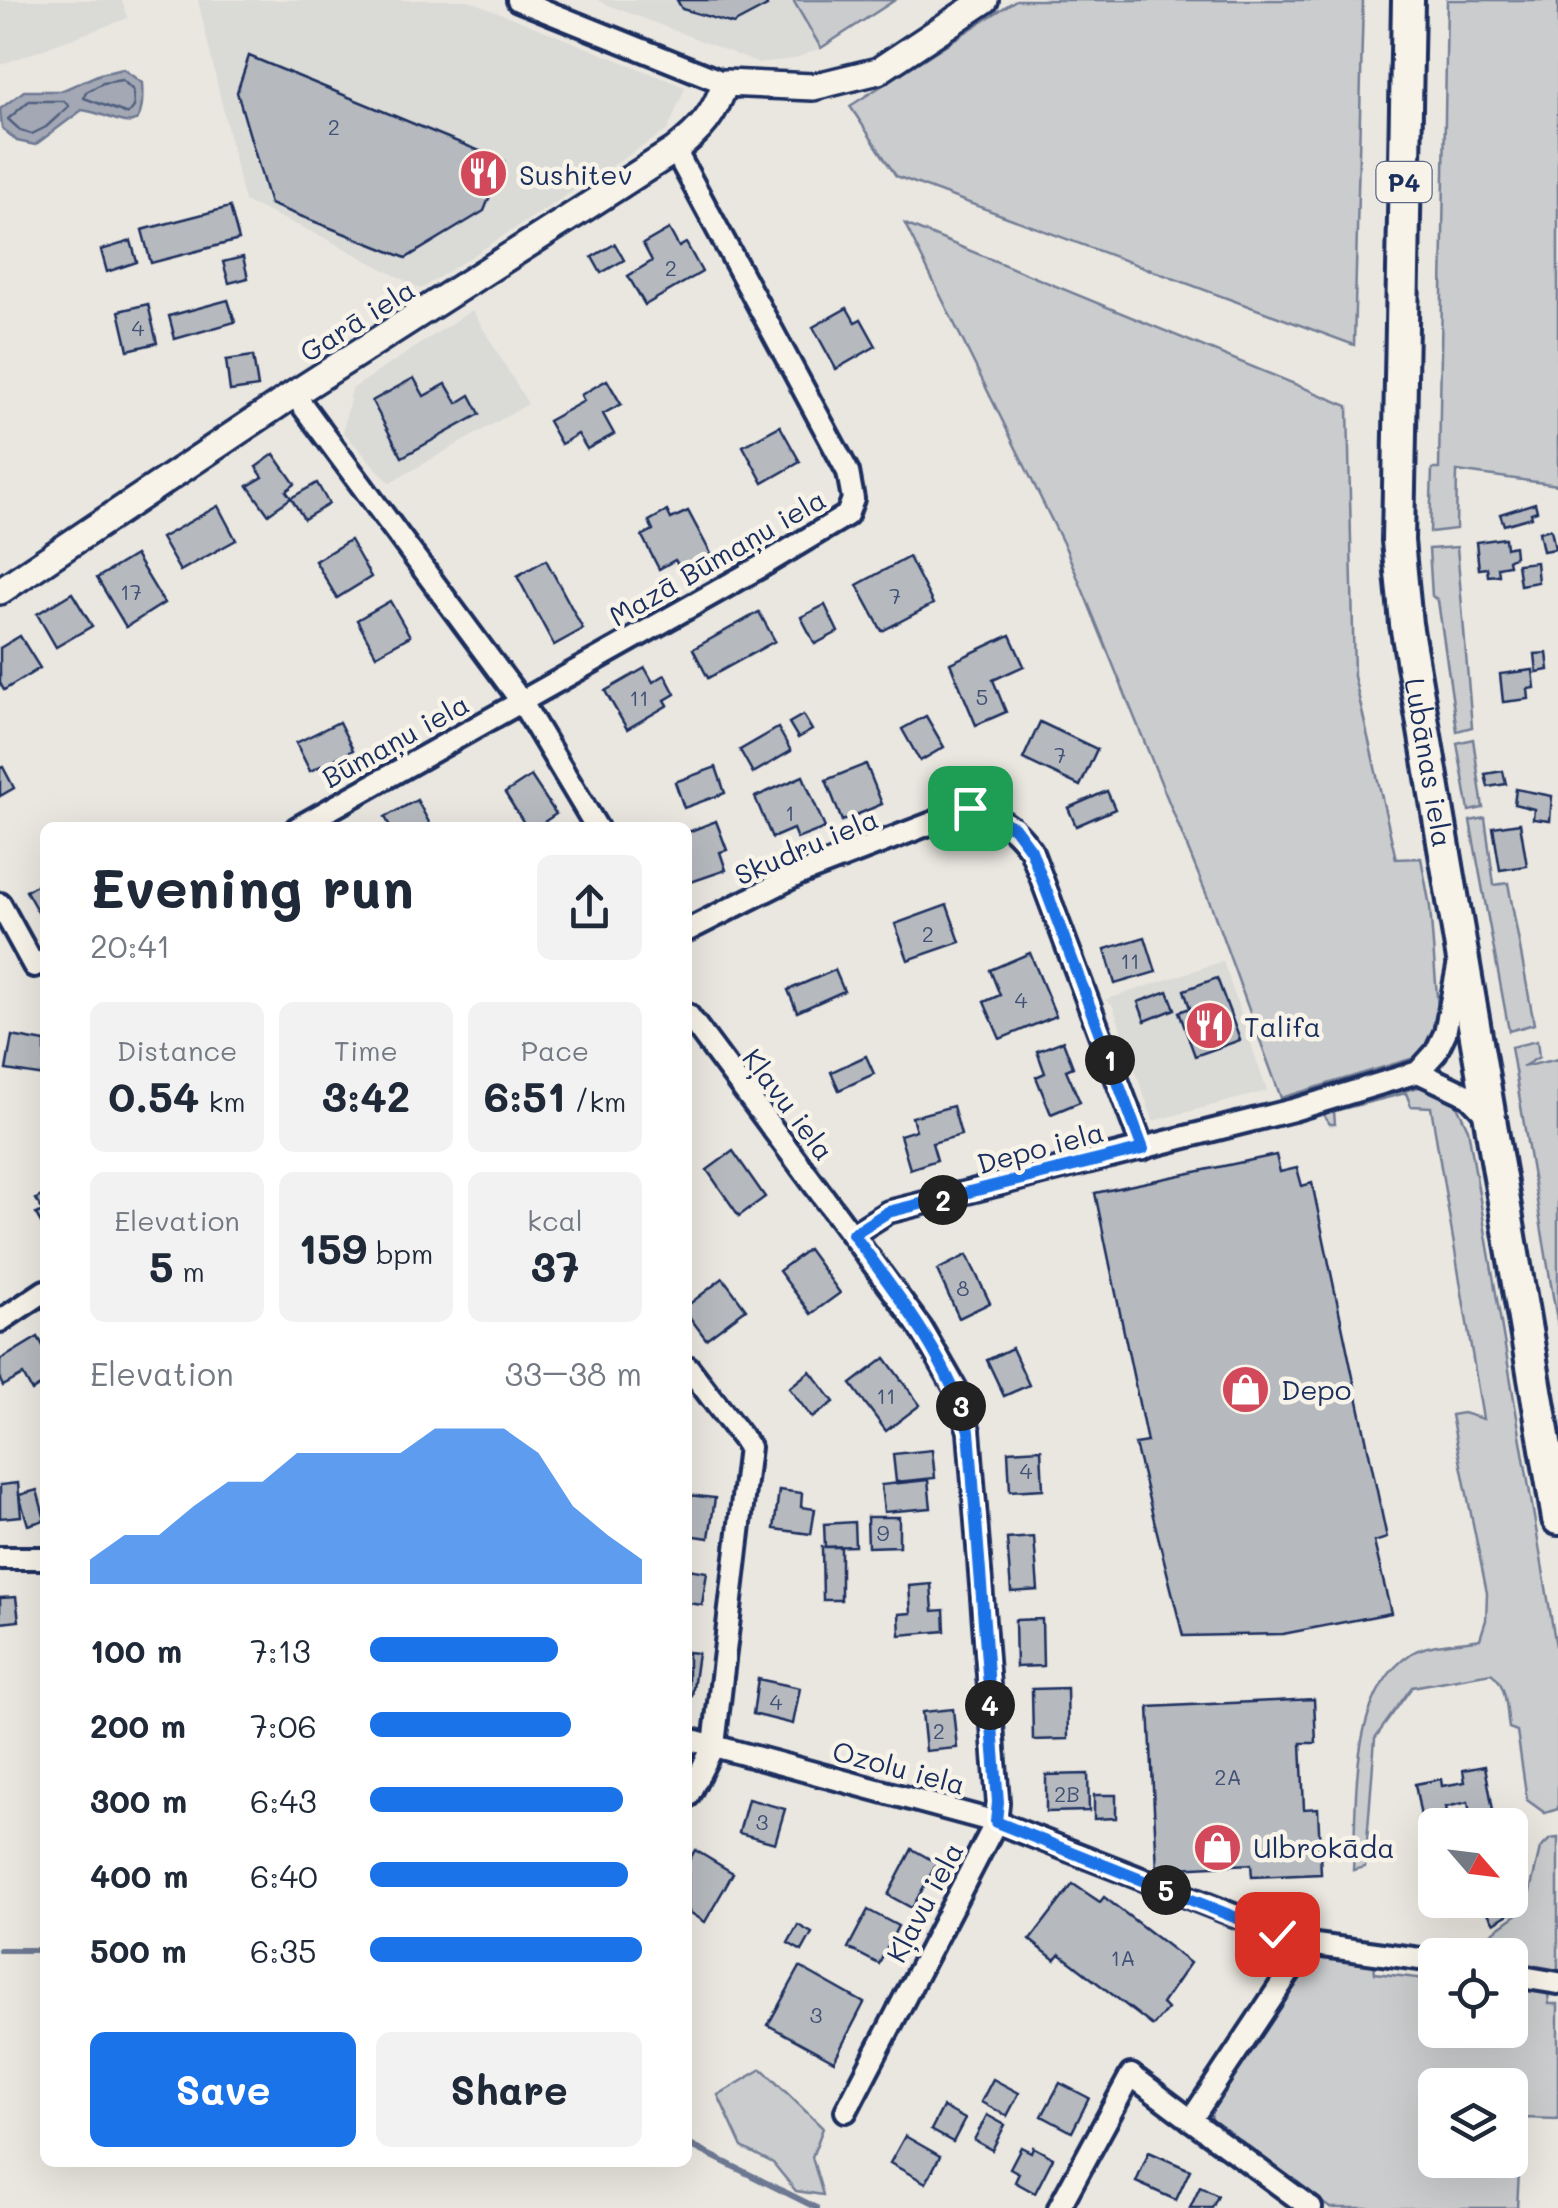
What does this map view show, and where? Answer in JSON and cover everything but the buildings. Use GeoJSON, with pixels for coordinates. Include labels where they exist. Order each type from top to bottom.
{"type":"FeatureCollection","features":[{"type":"Feature","properties":{"kind":"main road","name":"Lubānas iela"},"geometry":{"type":"LineString","coordinates":[[1408,0],[1398,541],[1409,641],[1460,955],[1558,1519]]}},
{"type":"Feature","properties":{"kind":"street"},"geometry":{"type":"LineString","coordinates":[[518,0],[725,83],[813,87],[878,71],[985,0]]}},
{"type":"Feature","properties":{"kind":"street","name":"Garā iela"},"geometry":{"type":"LineString","coordinates":[[0,591],[294,394],[675,150],[705,127],[725,83]]}},
{"type":"Feature","properties":{"kind":"street","name":"Mazā Būmaņu iela"},"geometry":{"type":"LineString","coordinates":[[521,701],[824,530],[847,514],[853,499],[848,472],[675,150]]}},
{"type":"Feature","properties":{"kind":"street"},"geometry":{"type":"LineString","coordinates":[[294,394],[521,701],[593,822]]}},
{"type":"Feature","properties":{"kind":"street","name":"Būmaņu iela"},"geometry":{"type":"LineString","coordinates":[[308,822],[521,701]]}},
{"type":"Feature","properties":{"kind":"street","name":"Skudru iela"},"geometry":{"type":"LineString","coordinates":[[692,928],[797,875],[970,808],[994,816],[1014,827],[1031,850],[1143,1149]]}},
{"type":"Feature","properties":{"kind":"street"},"geometry":{"type":"LineString","coordinates":[[0,904],[34,966],[40,963]]}},
{"type":"Feature","properties":{"kind":"street"},"geometry":{"type":"LineString","coordinates":[[1460,955],[1445,1033],[1436,1052],[1418,1072],[1469,1096],[1488,1115]]}},
{"type":"Feature","properties":{"kind":"street","name":"Kļavu iela"},"geometry":{"type":"LineString","coordinates":[[692,1020],[921,1328],[956,1389],[969,1431],[998,1802],[996,1822],[846,2112]]}},
{"type":"Feature","properties":{"kind":"street","name":"Depo iela"},"geometry":{"type":"LineString","coordinates":[[853,1234],[888,1212],[1293,1110],[1418,1072]]}},
{"type":"Feature","properties":{"kind":"street"},"geometry":{"type":"LineString","coordinates":[[0,1320],[40,1294]]}},
{"type":"Feature","properties":{"kind":"street"},"geometry":{"type":"LineString","coordinates":[[692,1372],[749,1447],[714,1745],[692,1788]]}},
{"type":"Feature","properties":{"kind":"street"},"geometry":{"type":"LineString","coordinates":[[1542,1422],[1558,1452]]}},
{"type":"Feature","properties":{"kind":"street"},"geometry":{"type":"LineString","coordinates":[[0,1558],[40,1558]]}},
{"type":"Feature","properties":{"kind":"street","name":"Ozolu iela"},"geometry":{"type":"LineString","coordinates":[[692,1740],[996,1822],[1308,1944],[1418,1960]]}},
{"type":"Feature","properties":{"kind":"street"},"geometry":{"type":"LineString","coordinates":[[1192,2120],[1308,1944]]}},
{"type":"Feature","properties":{"kind":"street"},"geometry":{"type":"LineString","coordinates":[[1528,1978],[1558,1983]]}},
{"type":"Feature","properties":{"kind":"street"},"geometry":{"type":"LineString","coordinates":[[1059,2208],[1131,2075],[1310,2208]]}},
{"type":"Feature","properties":{"kind":"shaded area"},"geometry":{"type":"Polygon","coordinates":[[[0,0],[122,0],[128,18],[0,65],[0,0]]]}},
{"type":"Feature","properties":{"kind":"shaded area"},"geometry":{"type":"Polygon","coordinates":[[[198,0],[468,0],[685,87],[668,130],[421,289],[244,201],[198,0]]]}},
{"type":"Feature","properties":{"kind":"shaded area"},"geometry":{"type":"Polygon","coordinates":[[[596,0],[793,0],[821,48],[794,59],[758,63],[596,0]]]}},
{"type":"Feature","properties":{"kind":"shaded area"},"geometry":{"type":"Polygon","coordinates":[[[793,0],[895,0],[821,48],[793,0]]]}},
{"type":"Feature","properties":{"kind":"shaded area"},"geometry":{"type":"Polygon","coordinates":[[[1016,0],[1363,0],[1354,345],[896,176],[850,106],[1016,0]]]}},
{"type":"Feature","properties":{"kind":"shaded area"},"geometry":{"type":"Polygon","coordinates":[[[1447,0],[1558,0],[1558,485],[1457,471],[1456,529],[1430,532],[1432,469],[1439,469],[1447,0]]]}},
{"type":"Feature","properties":{"kind":"shaded area"},"geometry":{"type":"Polygon","coordinates":[[[905,224],[1348,406],[1354,676],[1396,859],[1421,858],[1430,907],[1439,1022],[1424,1055],[1281,1098],[1212,908],[1066,549],[905,224]]]}},
{"type":"Feature","properties":{"kind":"shaded area"},"geometry":{"type":"Polygon","coordinates":[[[472,310],[528,404],[390,483],[343,432],[352,389],[472,310]]]}},
{"type":"Feature","properties":{"kind":"shaded area"},"geometry":{"type":"Polygon","coordinates":[[[1457,547],[1472,727],[1457,731],[1438,601],[1432,596],[1429,549],[1457,547]]]}},
{"type":"Feature","properties":{"kind":"shaded area"},"geometry":{"type":"Polygon","coordinates":[[[1473,739],[1483,808],[1469,811],[1457,743],[1473,739]]]}},
{"type":"Feature","properties":{"kind":"shaded area"},"geometry":{"type":"Polygon","coordinates":[[[1485,818],[1494,885],[1508,883],[1534,1024],[1509,1031],[1470,821],[1485,818]]]}},
{"type":"Feature","properties":{"kind":"shaded area"},"geometry":{"type":"Polygon","coordinates":[[[1223,961],[1267,1091],[1153,1121],[1113,1006],[1105,1000],[1223,961]]]}},
{"type":"Feature","properties":{"kind":"shaded area"},"geometry":{"type":"Polygon","coordinates":[[[1537,1041],[1539,1057],[1522,1067],[1558,1059],[1558,1326],[1511,1047],[1537,1041]]]}},
{"type":"Feature","properties":{"kind":"shaded area"},"geometry":{"type":"Polygon","coordinates":[[[1419,1087],[1453,1097],[1468,1129],[1558,1658],[1558,1809],[1545,1813],[1527,1800],[1517,1731],[1509,1728],[1497,1678],[1491,1673],[1412,1687],[1375,1738],[1365,1867],[1353,1870],[1360,1752],[1376,1695],[1391,1672],[1412,1653],[1435,1645],[1480,1639],[1486,1620],[1487,1593],[1451,1415],[1463,1413],[1483,1419],[1431,1107],[1411,1106],[1406,1093],[1334,1111],[1335,1124],[1324,1116],[1330,1109],[1419,1087]]]}},
{"type":"Feature","properties":{"kind":"shaded area"},"geometry":{"type":"Polygon","coordinates":[[[1558,1838],[1558,1970],[1528,1964],[1528,1938],[1484,1938],[1512,1918],[1528,1918],[1528,1900],[1540,1849],[1550,1839],[1558,1838]]]}},
{"type":"Feature","properties":{"kind":"shaded area"},"geometry":{"type":"Polygon","coordinates":[[[1319,1955],[1374,1963],[1375,1973],[1418,1978],[1418,2048],[1528,2048],[1528,1990],[1548,1993],[1549,2004],[1558,2004],[1558,2119],[1528,2118],[1528,2068],[1418,2068],[1418,2178],[1519,2178],[1517,2208],[1330,2208],[1213,2123],[1210,2109],[1311,1959],[1319,1955]]]}},
{"type":"Feature","properties":{"kind":"shaded area"},"geometry":{"type":"Polygon","coordinates":[[[762,2069],[823,2128],[812,2157],[823,2195],[796,2191],[773,2163],[742,2147],[718,2095],[762,2069]]]}},
{"type":"Feature","properties":{"kind":"water"},"geometry":{"type":"Polygon","coordinates":[[[123,69],[142,83],[140,115],[135,121],[119,121],[82,110],[35,145],[17,141],[2,128],[0,109],[24,91],[61,91],[123,69]]]}},
{"type":"Feature","properties":{"kind":"waterway"},"geometry":{"type":"LineString","coordinates":[[0,1950],[40,1950]]}},
{"type":"Feature","properties":{"kind":"waterway"},"geometry":{"type":"LineString","coordinates":[[692,2146],[817,2208]]}},
{"type":"Feature","properties":{"kind":"place","name":"Sushitev"},"geometry":{"type":"Point","coordinates":[484,174]}},
{"type":"Feature","properties":{"kind":"place","name":"Talifa"},"geometry":{"type":"Point","coordinates":[1209,1026]}},
{"type":"Feature","properties":{"kind":"place","name":"Depo"},"geometry":{"type":"Point","coordinates":[1246,1389]}},
{"type":"Feature","properties":{"kind":"place","name":"Ulbrokāda"},"geometry":{"type":"Point","coordinates":[1218,1847]}},
{"type":"Feature","properties":{"kind":"route"},"geometry":{"type":"LineString","coordinates":[[970,808],[1014,827],[1031,850],[1143,1149],[888,1212],[853,1234],[921,1328],[956,1389],[969,1431],[998,1802],[996,1822],[1277,1934]]}}]}
